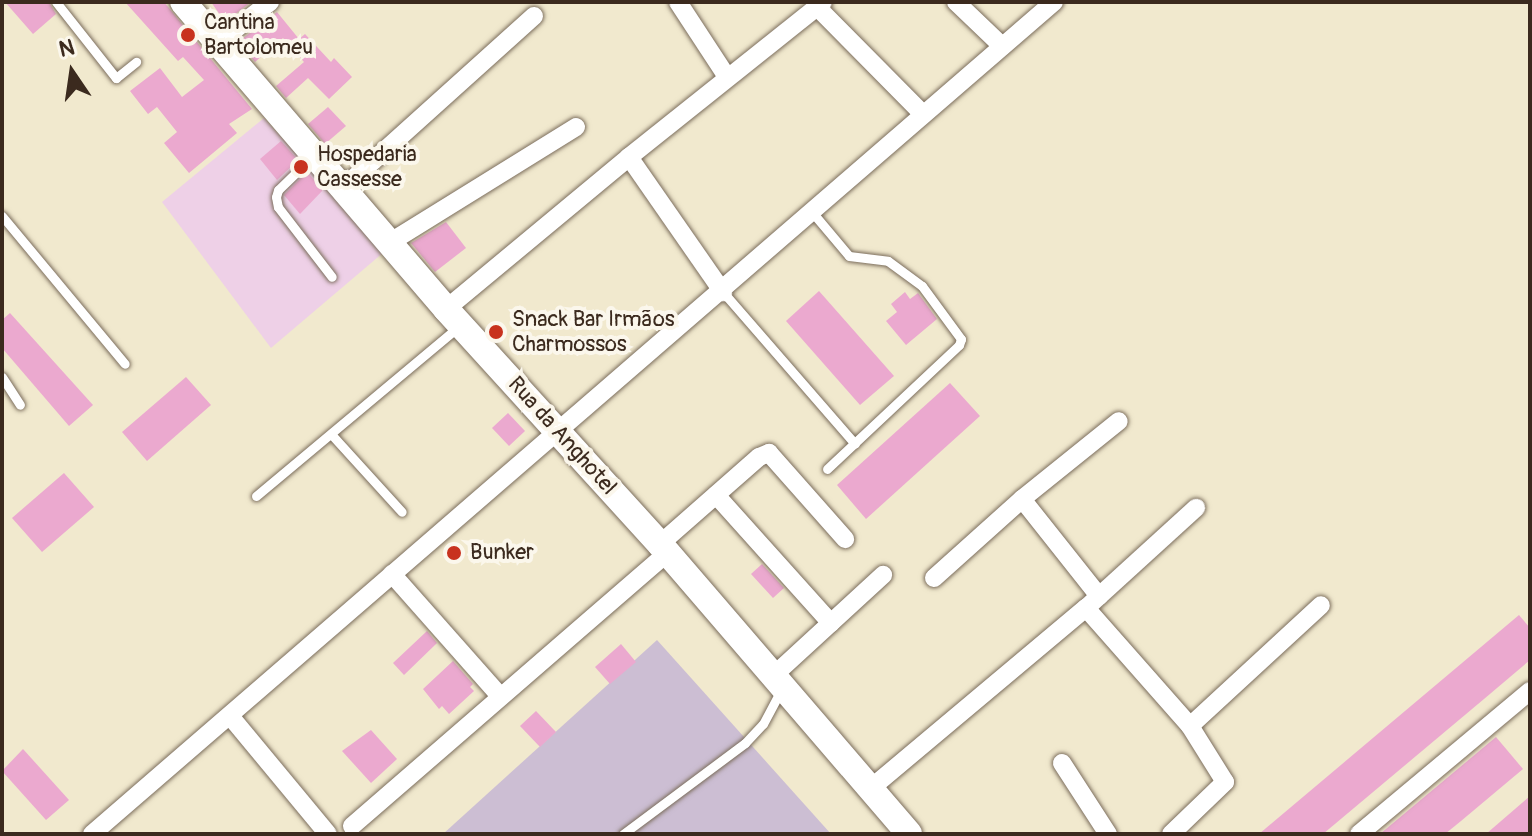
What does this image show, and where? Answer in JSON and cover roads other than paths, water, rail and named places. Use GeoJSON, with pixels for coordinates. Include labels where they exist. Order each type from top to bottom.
{"type":"FeatureCollection","features":[{"type":"Feature","properties":{"kind":"main road","name":"Rua da Anghotel"},"geometry":{"type":"LineString","coordinates":[[183,2],[389,243],[664,549],[909,834]]}},
{"type":"Feature","properties":{"kind":"street"},"geometry":{"type":"LineString","coordinates":[[219,42],[270,2]]}},
{"type":"Feature","properties":{"kind":"street"},"geometry":{"type":"LineString","coordinates":[[678,2],[727,77]]}},
{"type":"Feature","properties":{"kind":"street"},"geometry":{"type":"LineString","coordinates":[[956,2],[1002,46]]}},
{"type":"Feature","properties":{"kind":"street"},"geometry":{"type":"LineString","coordinates":[[92,834],[723,292],[1054,2]]}},
{"type":"Feature","properties":{"kind":"street"},"geometry":{"type":"LineString","coordinates":[[454,317],[629,157],[820,5],[923,114]]}},
{"type":"Feature","properties":{"kind":"street"},"geometry":{"type":"LineString","coordinates":[[343,188],[534,16]]}},
{"type":"Feature","properties":{"kind":"street"},"geometry":{"type":"LineString","coordinates":[[389,243],[576,127]]}},
{"type":"Feature","properties":{"kind":"street"},"geometry":{"type":"LineString","coordinates":[[629,157],[723,292]]}},
{"type":"Feature","properties":{"kind":"street"},"geometry":{"type":"LineString","coordinates":[[934,578],[1022,499],[1119,421]]}},
{"type":"Feature","properties":{"kind":"street"},"geometry":{"type":"LineString","coordinates":[[352,826],[664,549],[716,495],[759,457],[769,453],[845,539]]}},
{"type":"Feature","properties":{"kind":"street"},"geometry":{"type":"LineString","coordinates":[[716,495],[831,623]]}},
{"type":"Feature","properties":{"kind":"street"},"geometry":{"type":"LineString","coordinates":[[1022,499],[1093,602],[1190,726],[1224,786],[1171,834]]}},
{"type":"Feature","properties":{"kind":"street"},"geometry":{"type":"LineString","coordinates":[[870,789],[1093,602],[1196,508]]}},
{"type":"Feature","properties":{"kind":"street"},"geometry":{"type":"LineString","coordinates":[[392,574],[499,695]]}},
{"type":"Feature","properties":{"kind":"street"},"geometry":{"type":"LineString","coordinates":[[777,683],[831,623],[883,575]]}},
{"type":"Feature","properties":{"kind":"street"},"geometry":{"type":"LineString","coordinates":[[1190,726],[1321,605]]}},
{"type":"Feature","properties":{"kind":"street"},"geometry":{"type":"LineString","coordinates":[[1359,834],[1530,691]]}},
{"type":"Feature","properties":{"kind":"street"},"geometry":{"type":"LineString","coordinates":[[230,716],[328,834]]}},
{"type":"Feature","properties":{"kind":"street"},"geometry":{"type":"LineString","coordinates":[[1062,763],[1108,834]]}},
{"type":"Feature","properties":{"kind":"lane"},"geometry":{"type":"LineString","coordinates":[[56,2],[116,78],[136,62]]}},
{"type":"Feature","properties":{"kind":"lane"},"geometry":{"type":"LineString","coordinates":[[314,154],[278,190],[276,197],[278,207],[332,277]]}},
{"type":"Feature","properties":{"kind":"lane"},"geometry":{"type":"LineString","coordinates":[[812,212],[849,256],[888,261],[922,286],[958,330],[961,339],[959,345],[827,469]]}},
{"type":"Feature","properties":{"kind":"lane"},"geometry":{"type":"LineString","coordinates":[[2,216],[125,364]]}},
{"type":"Feature","properties":{"kind":"lane"},"geometry":{"type":"LineString","coordinates":[[723,292],[855,444]]}},
{"type":"Feature","properties":{"kind":"lane"},"geometry":{"type":"LineString","coordinates":[[256,496],[331,434],[454,317]]}},
{"type":"Feature","properties":{"kind":"lane"},"geometry":{"type":"LineString","coordinates":[[2,377],[20,405]]}},
{"type":"Feature","properties":{"kind":"lane"},"geometry":{"type":"LineString","coordinates":[[331,434],[402,512]]}},
{"type":"Feature","properties":{"kind":"lane"},"geometry":{"type":"LineString","coordinates":[[623,834],[745,743],[763,724],[777,683]]}},
{"type":"Feature","properties":{"kind":"place","name":"Cantina Bartolomeu"},"geometry":{"type":"Point","coordinates":[188,35]}},
{"type":"Feature","properties":{"kind":"place","name":"Hospedaria Cassesse"},"geometry":{"type":"Point","coordinates":[301,167]}},
{"type":"Feature","properties":{"kind":"place","name":"Snack Bar Irmãos Charmossos"},"geometry":{"type":"Point","coordinates":[496,332]}},
{"type":"Feature","properties":{"kind":"place","name":"Bunker"},"geometry":{"type":"Point","coordinates":[454,553]}}]}
